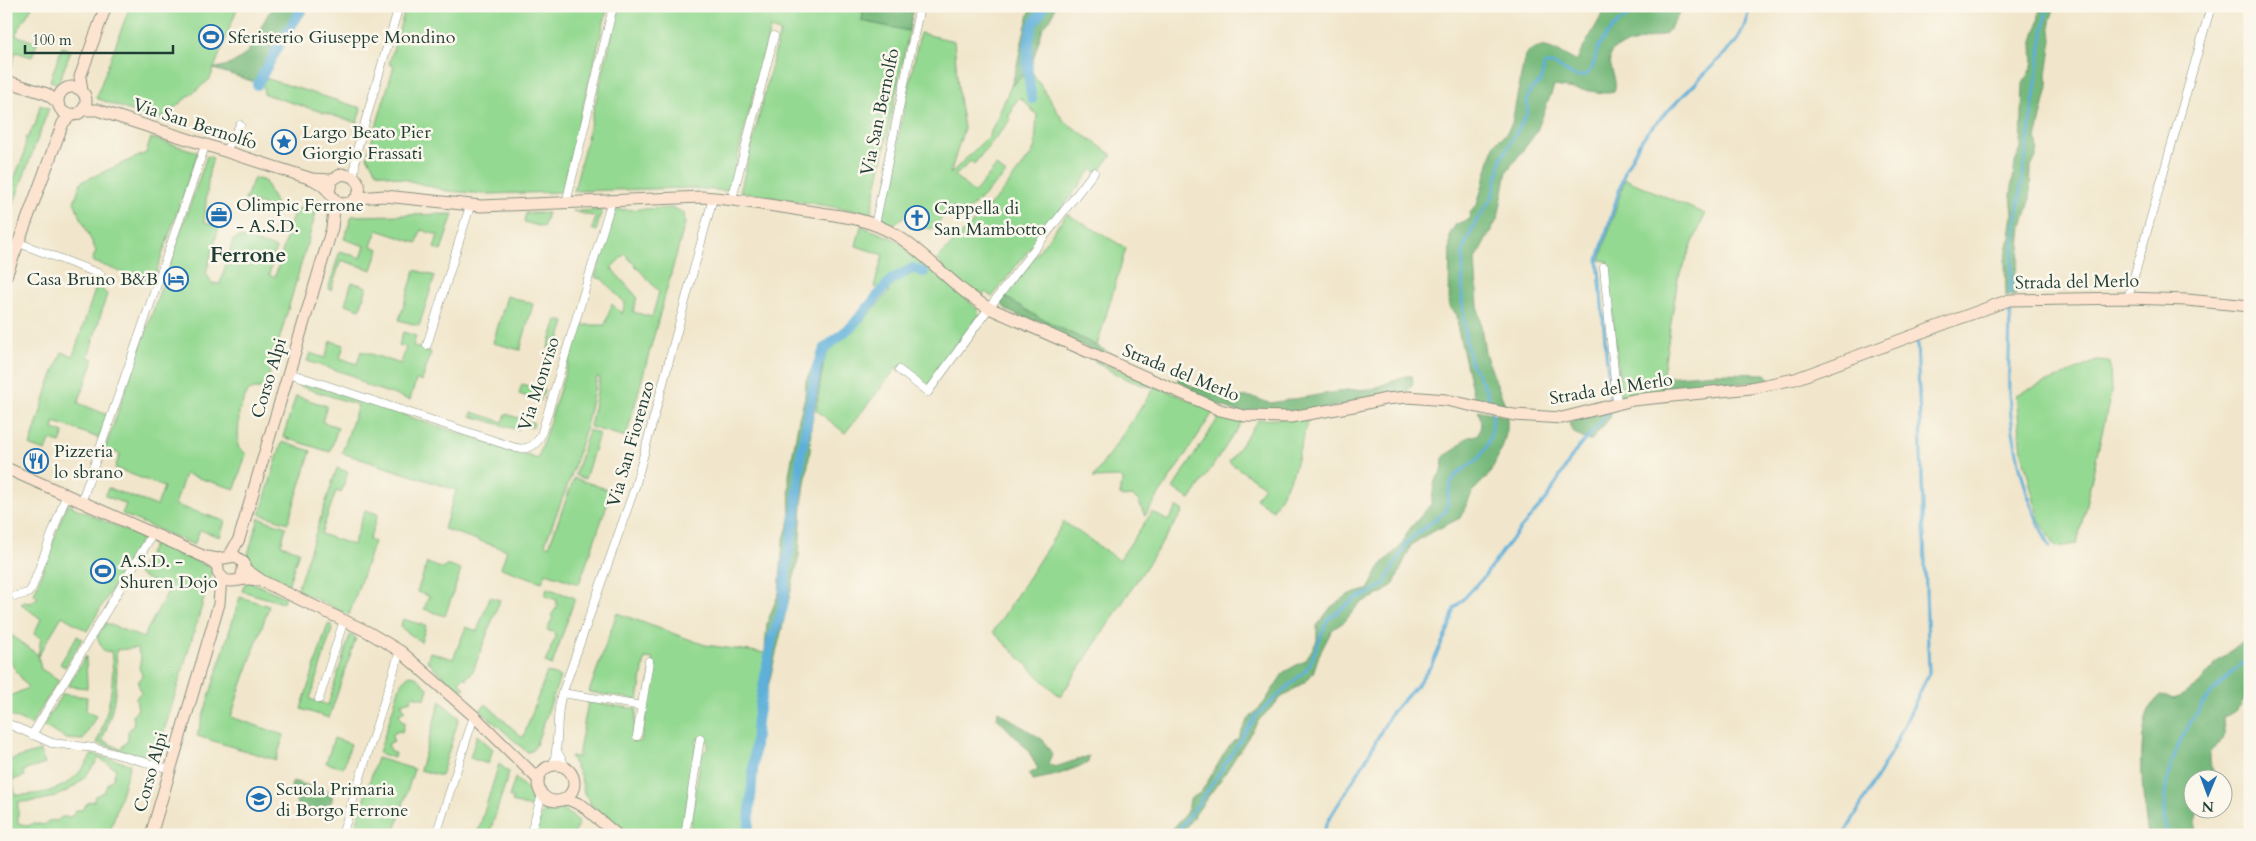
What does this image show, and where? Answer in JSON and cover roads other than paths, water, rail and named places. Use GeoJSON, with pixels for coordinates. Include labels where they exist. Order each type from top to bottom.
{"type":"FeatureCollection","features":[{"type":"Feature","properties":{"kind":"street"},"geometry":{"type":"LineString","coordinates":[[6,276],[106,6]]}},
{"type":"Feature","properties":{"kind":"street"},"geometry":{"type":"LineString","coordinates":[[357,187],[356,153],[399,6]]}},
{"type":"Feature","properties":{"kind":"street"},"geometry":{"type":"LineString","coordinates":[[566,203],[614,6]]}},
{"type":"Feature","properties":{"kind":"street","name":"Via San Bernolfo"},"geometry":{"type":"LineString","coordinates":[[874,225],[920,6]]}},
{"type":"Feature","properties":{"kind":"street"},"geometry":{"type":"LineString","coordinates":[[2128,298],[2211,6]]}},
{"type":"Feature","properties":{"kind":"street"},"geometry":{"type":"LineString","coordinates":[[732,200],[774,36]]}},
{"type":"Feature","properties":{"kind":"street"},"geometry":{"type":"LineString","coordinates":[[6,81],[72,101]]}},
{"type":"Feature","properties":{"kind":"street","name":"Via San Bernolfo"},"geometry":{"type":"LineString","coordinates":[[72,101],[205,146],[312,179],[329,191],[340,203],[357,187]]}},
{"type":"Feature","properties":{"kind":"street"},"geometry":{"type":"LineString","coordinates":[[224,152],[240,125]]}},
{"type":"Feature","properties":{"kind":"street"},"geometry":{"type":"LineString","coordinates":[[81,503],[205,146]]}},
{"type":"Feature","properties":{"kind":"street"},"geometry":{"type":"LineString","coordinates":[[329,191],[337,177],[356,153]]}},
{"type":"Feature","properties":{"kind":"street"},"geometry":{"type":"LineString","coordinates":[[898,370],[928,392],[989,308],[1094,172]]}},
{"type":"Feature","properties":{"kind":"street","name":"Via San Bernolfo"},"geometry":{"type":"LineString","coordinates":[[312,179],[337,177],[357,187],[385,196],[470,206],[681,197],[713,198],[852,218],[874,225],[907,242],[967,294],[989,308]]}},
{"type":"Feature","properties":{"kind":"street","name":"Via San Fiorenzo"},"geometry":{"type":"LineString","coordinates":[[545,771],[556,746],[556,715],[562,693],[635,487],[713,198]]}},
{"type":"Feature","properties":{"kind":"street","name":"Via Monviso"},"geometry":{"type":"LineString","coordinates":[[289,373],[516,448],[533,446],[541,435],[612,200]]}},
{"type":"Feature","properties":{"kind":"street","name":"Corso Alpi"},"geometry":{"type":"LineString","coordinates":[[151,835],[340,203]]}},
{"type":"Feature","properties":{"kind":"street"},"geometry":{"type":"LineString","coordinates":[[427,345],[470,206]]}},
{"type":"Feature","properties":{"kind":"street"},"geometry":{"type":"LineString","coordinates":[[19,243],[100,274]]}},
{"type":"Feature","properties":{"kind":"street"},"geometry":{"type":"LineString","coordinates":[[1604,267],[1617,403]]}},
{"type":"Feature","properties":{"kind":"street","name":"Strada del Merlo"},"geometry":{"type":"LineString","coordinates":[[989,308],[1166,387],[1235,415],[1298,416],[1398,397],[1436,398],[1506,413],[1557,418],[1617,403],[1751,388],[1795,379],[2002,301],[2017,299],[2128,298],[2187,300],[2250,306]]}},
{"type":"Feature","properties":{"kind":"street"},"geometry":{"type":"LineString","coordinates":[[6,468],[152,535],[264,582],[344,620],[400,651],[474,716],[522,762],[533,768],[545,771],[565,766],[573,776],[574,789],[582,806]]}},
{"type":"Feature","properties":{"kind":"street"},"geometry":{"type":"LineString","coordinates":[[16,596],[28,593],[32,588],[66,496]]}},
{"type":"Feature","properties":{"kind":"street"},"geometry":{"type":"LineString","coordinates":[[32,735],[152,535]]}},
{"type":"Feature","properties":{"kind":"street"},"geometry":{"type":"LineString","coordinates":[[319,699],[344,620]]}},
{"type":"Feature","properties":{"kind":"street"},"geometry":{"type":"LineString","coordinates":[[342,835],[400,651]]}},
{"type":"Feature","properties":{"kind":"street"},"geometry":{"type":"LineString","coordinates":[[637,736],[649,661]]}},
{"type":"Feature","properties":{"kind":"street"},"geometry":{"type":"LineString","coordinates":[[562,693],[642,706]]}},
{"type":"Feature","properties":{"kind":"street"},"geometry":{"type":"LineString","coordinates":[[436,835],[474,716]]}},
{"type":"Feature","properties":{"kind":"street"},"geometry":{"type":"LineString","coordinates":[[6,724],[52,743],[94,748],[170,769]]}},
{"type":"Feature","properties":{"kind":"street"},"geometry":{"type":"LineString","coordinates":[[685,835],[700,739]]}},
{"type":"Feature","properties":{"kind":"street","name":"Via San Fiorenzo"},"geometry":{"type":"LineString","coordinates":[[556,746],[565,766]]}},
{"type":"Feature","properties":{"kind":"street"},"geometry":{"type":"LineString","coordinates":[[545,771],[538,788],[546,797],[560,801],[566,798],[574,789]]}},
{"type":"Feature","properties":{"kind":"street"},"geometry":{"type":"LineString","coordinates":[[530,835],[539,809],[546,797]]}},
{"type":"Feature","properties":{"kind":"street"},"geometry":{"type":"LineString","coordinates":[[566,798],[582,806],[617,835]]}},
{"type":"Feature","properties":{"kind":"waterway"},"geometry":{"type":"LineString","coordinates":[[257,85],[283,38],[304,6]]}},
{"type":"Feature","properties":{"kind":"waterway"},"geometry":{"type":"LineString","coordinates":[[1032,99],[1028,72],[1028,45],[1033,24],[1044,6]]}},
{"type":"Feature","properties":{"kind":"waterway"},"geometry":{"type":"LineString","coordinates":[[1491,406],[1486,389],[1471,363],[1466,341],[1462,296],[1463,249],[1475,223],[1492,198],[1502,157],[1527,114],[1528,96],[1532,88],[1541,82],[1544,65],[1555,65],[1575,76],[1581,76],[1590,72],[1597,50],[1612,29],[1629,15],[1631,6]]}},
{"type":"Feature","properties":{"kind":"waterway"},"geometry":{"type":"LineString","coordinates":[[1610,397],[1598,259],[1626,168],[1640,142],[1650,129],[1736,42],[1746,24],[1749,6]]}},
{"type":"Feature","properties":{"kind":"waterway"},"geometry":{"type":"LineString","coordinates":[[2010,293],[2018,209],[2047,6]]}},
{"type":"Feature","properties":{"kind":"waterway"},"geometry":{"type":"LineString","coordinates":[[748,835],[757,720],[772,638],[783,607],[787,562],[795,520],[801,454],[817,366],[825,348],[852,326],[891,280],[913,268],[924,272]]}},
{"type":"Feature","properties":{"kind":"waterway"},"geometry":{"type":"LineString","coordinates":[[2003,307],[2010,306],[2009,395],[2017,454],[2027,492],[2050,547]]}},
{"type":"Feature","properties":{"kind":"waterway"},"geometry":{"type":"LineString","coordinates":[[1844,835],[1894,747],[1929,673],[1917,340],[1920,339]]}},
{"type":"Feature","properties":{"kind":"waterway"},"geometry":{"type":"LineString","coordinates":[[1322,835],[1329,819],[1364,763],[1391,713],[1418,684],[1432,664],[1449,628],[1454,609],[1483,578],[1510,541],[1547,498],[1574,453],[1610,411]]}},
{"type":"Feature","properties":{"kind":"waterway"},"geometry":{"type":"LineString","coordinates":[[1175,835],[1208,790],[1257,715],[1306,670],[1311,662],[1327,620],[1355,599],[1383,585],[1409,540],[1446,511],[1449,489],[1456,475],[1480,457],[1487,446],[1493,419],[1492,412]]}},
{"type":"Feature","properties":{"kind":"waterway"},"geometry":{"type":"LineString","coordinates":[[2167,835],[2164,811],[2165,790],[2174,755],[2190,723],[2211,694],[2242,663],[2250,659]]}},
{"type":"Feature","properties":{"kind":"place","name":"Sferisterio Giuseppe Mondino"},"geometry":{"type":"Point","coordinates":[211,37]}},
{"type":"Feature","properties":{"kind":"place","name":"Largo Beato Pier Giorgio Frassati"},"geometry":{"type":"Point","coordinates":[284,142]}},
{"type":"Feature","properties":{"kind":"place","name":"Olimpic Ferrone - A.S.D."},"geometry":{"type":"Point","coordinates":[219,215]}},
{"type":"Feature","properties":{"kind":"place","name":"Cappella di San Mambotto"},"geometry":{"type":"Point","coordinates":[917,218]}},
{"type":"Feature","properties":{"kind":"place","name":"Casa Bruno B&B"},"geometry":{"type":"Point","coordinates":[176,279]}},
{"type":"Feature","properties":{"kind":"place","name":"Pizzeria lo sbrano"},"geometry":{"type":"Point","coordinates":[36,461]}},
{"type":"Feature","properties":{"kind":"place","name":"A.S.D. - Shuren Dojo"},"geometry":{"type":"Point","coordinates":[103,571]}},
{"type":"Feature","properties":{"kind":"place","name":"Scuola Primaria di Borgo Ferrone"},"geometry":{"type":"Point","coordinates":[259,799]}},
{"type":"Feature","properties":{"kind":"district","name":"Ferrone"},"geometry":{"type":"Point","coordinates":[248,255]}}]}
